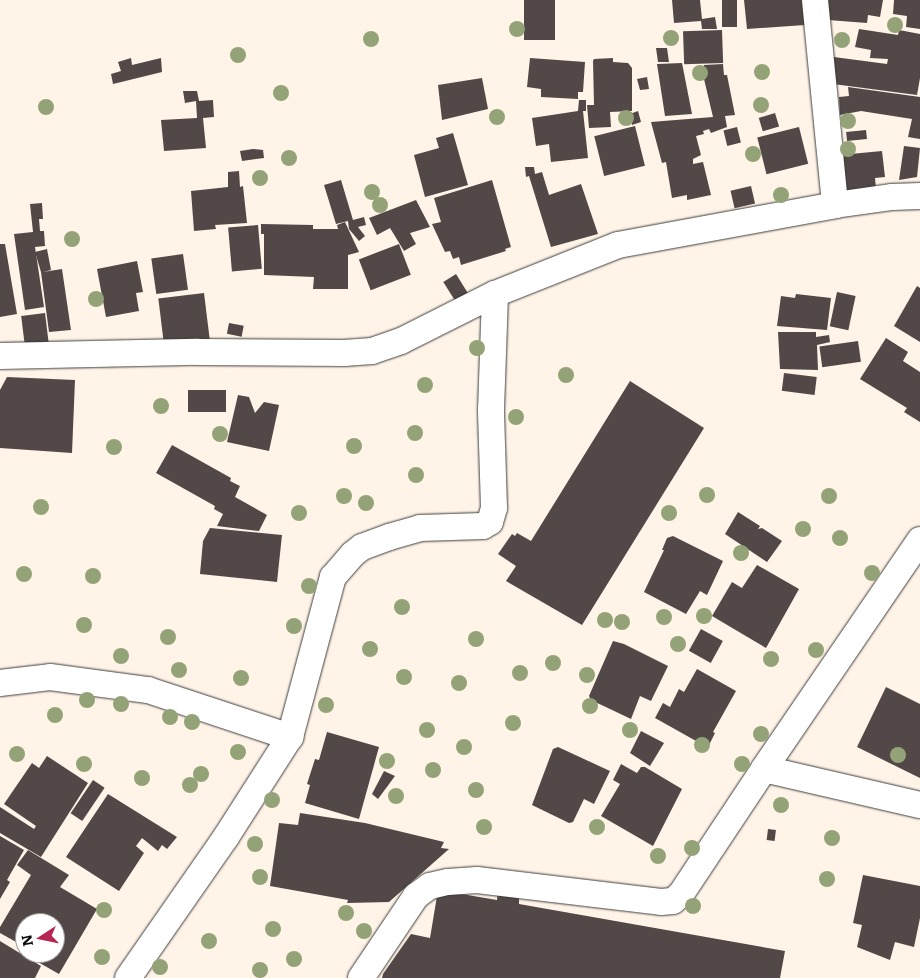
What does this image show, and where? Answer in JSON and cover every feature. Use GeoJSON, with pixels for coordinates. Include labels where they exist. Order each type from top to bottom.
{"type":"FeatureCollection","features":[{"type":"Feature","properties":{"kind":"street"},"geometry":{"type":"LineString","coordinates":[[815,0],[835,205]]}},
{"type":"Feature","properties":{"kind":"street"},"geometry":{"type":"LineString","coordinates":[[0,356],[198,352],[344,353],[372,350],[401,340],[495,294],[618,245],[835,205],[892,197],[920,196]]}},
{"type":"Feature","properties":{"kind":"street"},"geometry":{"type":"LineString","coordinates":[[128,978],[226,837],[290,737],[333,577],[353,554],[362,548],[389,537],[420,528],[483,526],[490,522],[494,508],[491,410],[495,294]]}},
{"type":"Feature","properties":{"kind":"street"},"geometry":{"type":"LineString","coordinates":[[361,978],[416,896],[430,886],[477,880],[661,902],[673,901],[681,894],[920,540]]}},
{"type":"Feature","properties":{"kind":"street"},"geometry":{"type":"LineString","coordinates":[[0,683],[50,677],[148,690],[290,737]]}},
{"type":"Feature","properties":{"kind":"street"},"geometry":{"type":"LineString","coordinates":[[764,769],[920,805]]}},
{"type":"Feature","properties":{"kind":"building"},"geometry":{"type":"Polygon","coordinates":[[[524,0],[555,0],[555,40],[524,40],[524,0]]]}},
{"type":"Feature","properties":{"kind":"building"},"geometry":{"type":"Polygon","coordinates":[[[672,0],[700,0],[702,19],[715,17],[717,29],[702,29],[701,21],[674,23],[672,0]]]}},
{"type":"Feature","properties":{"kind":"building"},"geometry":{"type":"Polygon","coordinates":[[[722,0],[737,0],[737,27],[722,27],[722,0]]]}},
{"type":"Feature","properties":{"kind":"building"},"geometry":{"type":"Polygon","coordinates":[[[744,0],[804,0],[805,25],[747,29],[744,0]]]}},
{"type":"Feature","properties":{"kind":"building"},"geometry":{"type":"Polygon","coordinates":[[[826,0],[883,0],[880,17],[868,15],[867,23],[828,20],[826,0]]]}},
{"type":"Feature","properties":{"kind":"building"},"geometry":{"type":"Polygon","coordinates":[[[894,0],[920,0],[920,29],[906,27],[907,16],[893,14],[894,0]]]}},
{"type":"Feature","properties":{"kind":"building"},"geometry":{"type":"Polygon","coordinates":[[[859,29],[898,35],[899,30],[920,34],[920,78],[917,95],[833,84],[834,57],[887,64],[888,59],[870,58],[871,50],[855,47],[859,29]]]}},
{"type":"Feature","properties":{"kind":"building"},"geometry":{"type":"Polygon","coordinates":[[[722,30],[723,63],[684,64],[683,31],[722,30]]]}},
{"type":"Feature","properties":{"kind":"building"},"geometry":{"type":"Polygon","coordinates":[[[656,48],[667,48],[669,62],[658,62],[656,48]]]}},
{"type":"Feature","properties":{"kind":"building"},"geometry":{"type":"Polygon","coordinates":[[[131,58],[132,65],[161,58],[162,72],[113,84],[111,74],[121,71],[118,62],[131,58]]]}},
{"type":"Feature","properties":{"kind":"building"},"geometry":{"type":"Polygon","coordinates":[[[530,58],[585,62],[583,92],[578,92],[578,99],[541,97],[541,89],[527,87],[530,58]]]}},
{"type":"Feature","properties":{"kind":"building"},"geometry":{"type":"Polygon","coordinates":[[[613,58],[613,62],[628,63],[632,68],[632,111],[610,112],[611,127],[589,128],[587,105],[594,105],[593,61],[594,59],[613,58]]]}},
{"type":"Feature","properties":{"kind":"building"},"geometry":{"type":"Polygon","coordinates":[[[682,63],[692,114],[665,116],[657,64],[682,63]]]}},
{"type":"Feature","properties":{"kind":"building"},"geometry":{"type":"Polygon","coordinates":[[[723,64],[724,75],[727,75],[735,115],[725,116],[727,127],[711,133],[709,129],[703,131],[704,134],[696,136],[701,155],[693,159],[693,164],[703,162],[711,195],[687,200],[687,195],[672,198],[666,162],[662,163],[651,122],[713,117],[704,79],[704,65],[723,64]]]}},
{"type":"Feature","properties":{"kind":"building"},"geometry":{"type":"Polygon","coordinates":[[[647,77],[649,89],[640,90],[637,79],[647,77]]]}},
{"type":"Feature","properties":{"kind":"building"},"geometry":{"type":"Polygon","coordinates":[[[482,78],[488,109],[442,120],[438,85],[482,78]]]}},
{"type":"Feature","properties":{"kind":"building"},"geometry":{"type":"Polygon","coordinates":[[[848,87],[920,97],[920,139],[908,137],[912,119],[861,111],[840,115],[839,97],[849,96],[848,87]]]}},
{"type":"Feature","properties":{"kind":"building"},"geometry":{"type":"Polygon","coordinates":[[[183,91],[197,91],[199,101],[213,100],[214,117],[203,118],[206,148],[164,151],[161,120],[197,118],[196,101],[185,103],[183,91]]]}},
{"type":"Feature","properties":{"kind":"building"},"geometry":{"type":"Polygon","coordinates":[[[579,100],[586,100],[586,111],[583,111],[588,158],[551,162],[549,144],[536,146],[532,118],[578,111],[579,100]]]}},
{"type":"Feature","properties":{"kind":"building"},"geometry":{"type":"Polygon","coordinates":[[[638,111],[641,122],[632,125],[630,114],[638,111]]]}},
{"type":"Feature","properties":{"kind":"building"},"geometry":{"type":"Polygon","coordinates":[[[775,113],[779,126],[763,131],[759,118],[775,113]]]}},
{"type":"Feature","properties":{"kind":"building"},"geometry":{"type":"Polygon","coordinates":[[[635,126],[645,166],[604,176],[594,136],[635,126]]]}},
{"type":"Feature","properties":{"kind":"building"},"geometry":{"type":"Polygon","coordinates":[[[737,127],[741,143],[727,146],[723,130],[737,127]]]}},
{"type":"Feature","properties":{"kind":"building"},"geometry":{"type":"Polygon","coordinates":[[[799,127],[808,164],[766,174],[757,137],[799,127]]]}},
{"type":"Feature","properties":{"kind":"building"},"geometry":{"type":"Polygon","coordinates":[[[866,130],[867,139],[847,141],[846,132],[866,130]]]}},
{"type":"Feature","properties":{"kind":"building"},"geometry":{"type":"Polygon","coordinates":[[[453,133],[468,185],[425,197],[414,155],[439,148],[436,138],[453,133]]]}},
{"type":"Feature","properties":{"kind":"building"},"geometry":{"type":"Polygon","coordinates":[[[904,146],[920,148],[917,177],[899,180],[904,146]]]}},
{"type":"Feature","properties":{"kind":"building"},"geometry":{"type":"Polygon","coordinates":[[[263,150],[264,158],[242,161],[240,151],[263,150]]]}},
{"type":"Feature","properties":{"kind":"building"},"geometry":{"type":"Polygon","coordinates":[[[882,151],[885,177],[875,178],[876,188],[844,191],[840,155],[882,151]]]}},
{"type":"Feature","properties":{"kind":"building"},"geometry":{"type":"Polygon","coordinates":[[[525,167],[534,167],[535,174],[542,172],[549,195],[581,184],[598,234],[551,247],[529,176],[526,177],[525,167]]]}},
{"type":"Feature","properties":{"kind":"building"},"geometry":{"type":"Polygon","coordinates":[[[239,171],[240,187],[243,186],[247,223],[215,225],[216,229],[194,231],[191,191],[228,187],[228,172],[239,171]]]}},
{"type":"Feature","properties":{"kind":"building"},"geometry":{"type":"Polygon","coordinates":[[[341,180],[353,220],[364,217],[366,225],[358,227],[365,236],[359,241],[349,229],[348,221],[336,224],[324,185],[341,180]]]}},
{"type":"Feature","properties":{"kind":"building"},"geometry":{"type":"Polygon","coordinates":[[[492,180],[511,247],[505,249],[506,251],[461,265],[459,257],[453,259],[450,251],[445,252],[432,224],[441,222],[434,198],[492,180]]]}},
{"type":"Feature","properties":{"kind":"building"},"geometry":{"type":"Polygon","coordinates":[[[751,186],[755,204],[735,208],[731,191],[751,186]]]}},
{"type":"Feature","properties":{"kind":"building"},"geometry":{"type":"Polygon","coordinates":[[[416,200],[430,227],[410,233],[416,244],[404,251],[390,228],[377,235],[369,218],[416,200]]]}},
{"type":"Feature","properties":{"kind":"building"},"geometry":{"type":"Polygon","coordinates":[[[42,203],[43,219],[39,219],[40,231],[44,231],[45,246],[35,247],[44,307],[25,310],[14,234],[33,232],[30,204],[42,203]]]}},
{"type":"Feature","properties":{"kind":"building"},"geometry":{"type":"Polygon","coordinates":[[[345,222],[359,252],[348,255],[348,289],[313,289],[314,277],[264,275],[264,234],[261,234],[261,224],[313,225],[313,229],[338,229],[337,225],[345,222]]]}},
{"type":"Feature","properties":{"kind":"building"},"geometry":{"type":"Polygon","coordinates":[[[258,225],[262,269],[232,271],[228,228],[258,225]]]}},
{"type":"Feature","properties":{"kind":"building"},"geometry":{"type":"Polygon","coordinates":[[[0,244],[5,244],[17,314],[0,317],[0,244]]]}},
{"type":"Feature","properties":{"kind":"building"},"geometry":{"type":"Polygon","coordinates":[[[399,244],[411,275],[371,290],[359,259],[399,244]]]}},
{"type":"Feature","properties":{"kind":"building"},"geometry":{"type":"Polygon","coordinates":[[[47,249],[51,270],[43,272],[62,269],[71,330],[49,332],[41,272],[35,252],[47,249]]]}},
{"type":"Feature","properties":{"kind":"building"},"geometry":{"type":"Polygon","coordinates":[[[183,254],[188,290],[156,294],[151,258],[183,254]]]}},
{"type":"Feature","properties":{"kind":"building"},"geometry":{"type":"Polygon","coordinates":[[[137,261],[143,292],[136,293],[139,311],[106,317],[97,269],[137,261]]]}},
{"type":"Feature","properties":{"kind":"building"},"geometry":{"type":"Polygon","coordinates":[[[456,274],[468,293],[455,301],[443,282],[456,274]]]}},
{"type":"Feature","properties":{"kind":"building"},"geometry":{"type":"Polygon","coordinates":[[[917,286],[920,288],[920,342],[894,326],[917,286]]]}},
{"type":"Feature","properties":{"kind":"building"},"geometry":{"type":"Polygon","coordinates":[[[837,292],[856,296],[848,330],[830,326],[837,292]]]}},
{"type":"Feature","properties":{"kind":"building"},"geometry":{"type":"Polygon","coordinates":[[[204,293],[210,344],[165,349],[158,299],[204,293]]]}},
{"type":"Feature","properties":{"kind":"building"},"geometry":{"type":"Polygon","coordinates":[[[796,294],[831,298],[827,330],[777,326],[781,296],[795,298],[796,294]]]}},
{"type":"Feature","properties":{"kind":"building"},"geometry":{"type":"Polygon","coordinates":[[[45,313],[49,346],[25,349],[21,316],[45,313]]]}},
{"type":"Feature","properties":{"kind":"building"},"geometry":{"type":"Polygon","coordinates":[[[229,323],[244,326],[242,337],[227,334],[229,323]]]}},
{"type":"Feature","properties":{"kind":"building"},"geometry":{"type":"Polygon","coordinates":[[[778,332],[816,332],[816,337],[829,335],[830,342],[817,345],[818,370],[780,369],[778,332]]]}},
{"type":"Feature","properties":{"kind":"building"},"geometry":{"type":"Polygon","coordinates":[[[886,338],[908,352],[903,361],[920,372],[920,422],[904,412],[907,408],[860,379],[886,338]]]}},
{"type":"Feature","properties":{"kind":"building"},"geometry":{"type":"Polygon","coordinates":[[[858,341],[861,362],[822,367],[819,346],[858,341]]]}},
{"type":"Feature","properties":{"kind":"building"},"geometry":{"type":"Polygon","coordinates":[[[784,373],[817,377],[815,395],[782,391],[784,373]]]}},
{"type":"Feature","properties":{"kind":"building"},"geometry":{"type":"Polygon","coordinates":[[[7,377],[75,380],[72,453],[0,448],[0,390],[7,377]]]}},
{"type":"Feature","properties":{"kind":"building"},"geometry":{"type":"Polygon","coordinates":[[[630,381],[704,428],[582,625],[506,581],[516,566],[498,554],[512,534],[515,536],[517,533],[531,541],[630,381]]]}},
{"type":"Feature","properties":{"kind":"building"},"geometry":{"type":"Polygon","coordinates":[[[188,390],[226,390],[226,412],[188,412],[188,390]]]}},
{"type":"Feature","properties":{"kind":"building"},"geometry":{"type":"Polygon","coordinates":[[[238,395],[249,397],[255,413],[264,402],[279,405],[269,451],[227,442],[238,395]]]}},
{"type":"Feature","properties":{"kind":"building"},"geometry":{"type":"Polygon","coordinates":[[[172,445],[231,478],[230,481],[240,486],[235,497],[267,515],[259,531],[217,526],[223,514],[214,509],[215,506],[156,473],[172,445]]]}},
{"type":"Feature","properties":{"kind":"building"},"geometry":{"type":"Polygon","coordinates":[[[738,512],[760,526],[758,529],[762,528],[782,541],[767,562],[725,534],[738,512]]]}},
{"type":"Feature","properties":{"kind":"building"},"geometry":{"type":"Polygon","coordinates":[[[210,528],[282,535],[277,582],[200,574],[203,541],[210,528]]]}},
{"type":"Feature","properties":{"kind":"building"},"geometry":{"type":"Polygon","coordinates":[[[673,536],[723,561],[707,595],[700,591],[686,614],[644,592],[664,550],[662,550],[667,538],[673,536]]]}},
{"type":"Feature","properties":{"kind":"building"},"geometry":{"type":"Polygon","coordinates":[[[757,565],[799,589],[766,648],[712,616],[732,582],[742,588],[757,565]]]}},
{"type":"Feature","properties":{"kind":"building"},"geometry":{"type":"Polygon","coordinates":[[[701,629],[723,641],[711,663],[689,651],[701,629]]]}},
{"type":"Feature","properties":{"kind":"building"},"geometry":{"type":"Polygon","coordinates":[[[613,641],[624,644],[668,666],[651,701],[640,696],[631,719],[591,700],[589,696],[613,641]]]}},
{"type":"Feature","properties":{"kind":"building"},"geometry":{"type":"Polygon","coordinates":[[[697,669],[736,691],[713,732],[715,733],[709,745],[705,746],[655,718],[663,703],[670,707],[679,689],[684,692],[697,669]]]}},
{"type":"Feature","properties":{"kind":"building"},"geometry":{"type":"Polygon","coordinates":[[[886,687],[920,704],[920,778],[857,747],[886,687]]]}},
{"type":"Feature","properties":{"kind":"building"},"geometry":{"type":"Polygon","coordinates":[[[641,731],[664,743],[650,766],[630,753],[641,731]]]}},
{"type":"Feature","properties":{"kind":"building"},"geometry":{"type":"Polygon","coordinates":[[[327,732],[379,747],[359,819],[305,803],[310,785],[307,784],[315,759],[319,760],[327,732]]]}},
{"type":"Feature","properties":{"kind":"building"},"geometry":{"type":"Polygon","coordinates":[[[558,747],[610,771],[594,804],[584,799],[573,822],[569,823],[532,805],[553,749],[558,747]]]}},
{"type":"Feature","properties":{"kind":"building"},"geometry":{"type":"Polygon","coordinates":[[[47,756],[88,783],[41,857],[0,833],[0,807],[34,829],[36,826],[4,804],[32,763],[39,768],[47,756]]]}},
{"type":"Feature","properties":{"kind":"building"},"geometry":{"type":"Polygon","coordinates":[[[621,764],[637,773],[641,767],[645,767],[682,789],[653,846],[601,816],[620,784],[613,780],[621,764]]]}},
{"type":"Feature","properties":{"kind":"building"},"geometry":{"type":"Polygon","coordinates":[[[384,771],[395,776],[378,799],[372,794],[384,771]]]}},
{"type":"Feature","properties":{"kind":"building"},"geometry":{"type":"Polygon","coordinates":[[[93,780],[105,788],[82,821],[71,813],[93,780]]]}},
{"type":"Feature","properties":{"kind":"building"},"geometry":{"type":"Polygon","coordinates":[[[108,794],[177,837],[167,849],[162,845],[158,851],[142,838],[136,846],[144,853],[119,891],[66,857],[108,794]]]}},
{"type":"Feature","properties":{"kind":"building"},"geometry":{"type":"Polygon","coordinates":[[[300,813],[365,823],[444,842],[441,848],[449,849],[389,902],[347,903],[348,900],[270,886],[279,823],[298,825],[300,813]]]}},
{"type":"Feature","properties":{"kind":"building"},"geometry":{"type":"Polygon","coordinates":[[[768,829],[776,830],[775,841],[767,840],[768,829]]]}},
{"type":"Feature","properties":{"kind":"building"},"geometry":{"type":"Polygon","coordinates":[[[0,836],[24,850],[7,880],[10,882],[0,899],[0,836]]]}},
{"type":"Feature","properties":{"kind":"building"},"geometry":{"type":"Polygon","coordinates":[[[28,850],[69,875],[60,887],[97,909],[59,974],[40,963],[65,963],[65,913],[15,913],[15,941],[0,933],[0,927],[31,875],[17,865],[28,850]]]}},
{"type":"Feature","properties":{"kind":"building"},"geometry":{"type":"Polygon","coordinates":[[[863,875],[920,886],[920,918],[914,947],[895,942],[890,960],[857,947],[862,925],[853,923],[863,875]]]}},
{"type":"Feature","properties":{"kind":"building"},"geometry":{"type":"Polygon","coordinates":[[[498,889],[519,892],[519,904],[785,951],[780,978],[382,978],[411,934],[430,938],[438,890],[497,900],[498,889]]]}},
{"type":"Feature","properties":{"kind":"building"},"geometry":{"type":"Polygon","coordinates":[[[0,941],[15,950],[15,963],[36,963],[41,966],[35,978],[0,978],[0,941]]]}}]}
